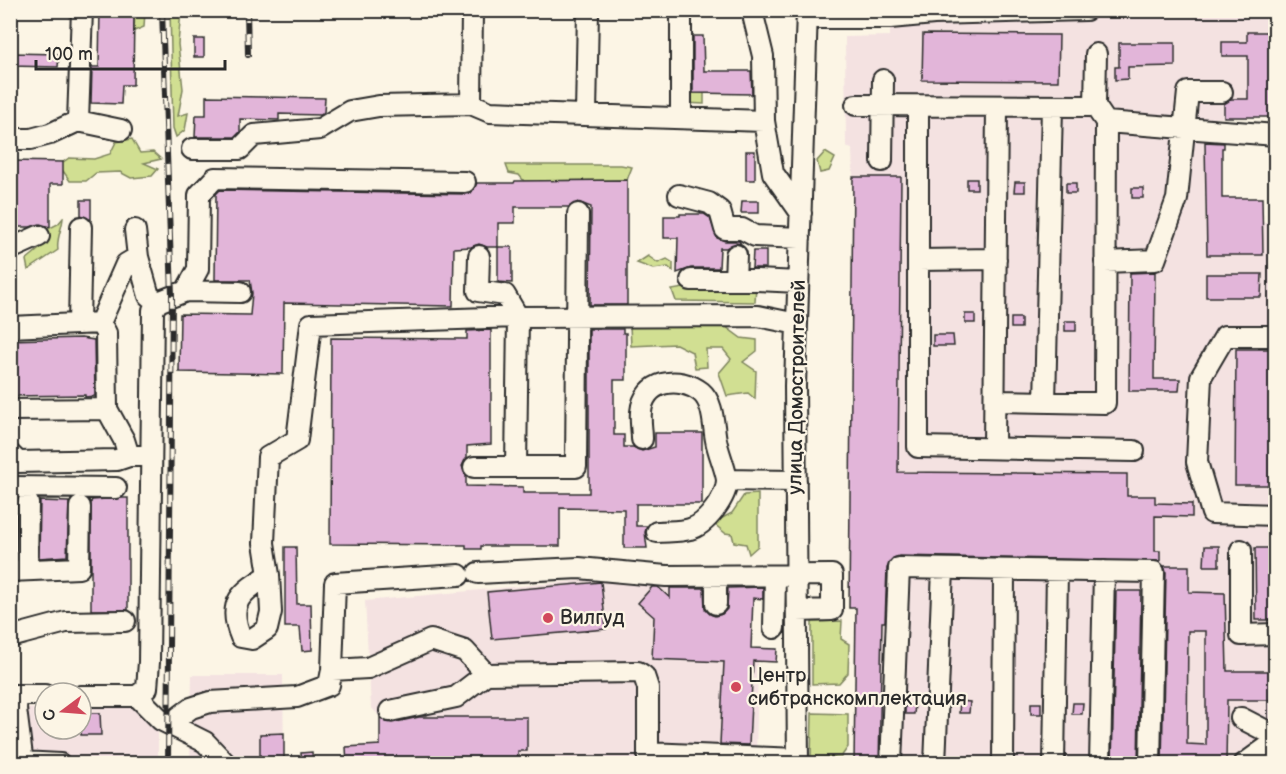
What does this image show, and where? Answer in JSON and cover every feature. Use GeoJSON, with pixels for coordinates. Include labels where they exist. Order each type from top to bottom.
{"type":"FeatureCollection","features":[{"type":"Feature","properties":{"kind":"street"},"geometry":{"type":"LineString","coordinates":[[78,121],[82,10]]}},
{"type":"Feature","properties":{"kind":"street"},"geometry":{"type":"LineString","coordinates":[[471,104],[472,10]]}},
{"type":"Feature","properties":{"kind":"street"},"geometry":{"type":"LineString","coordinates":[[586,114],[588,10]]}},
{"type":"Feature","properties":{"kind":"street"},"geometry":{"type":"LineString","coordinates":[[681,10],[681,118]]}},
{"type":"Feature","properties":{"kind":"street"},"geometry":{"type":"LineString","coordinates":[[754,10],[763,56],[764,121],[772,173],[801,213]]}},
{"type":"Feature","properties":{"kind":"street"},"geometry":{"type":"LineString","coordinates":[[807,14],[890,18],[934,14],[1086,10]]}},
{"type":"Feature","properties":{"kind":"street","name":"улица Домостроителей"},"geometry":{"type":"LineString","coordinates":[[798,761],[795,386],[807,14]]}},
{"type":"Feature","properties":{"kind":"street"},"geometry":{"type":"LineString","coordinates":[[994,401],[1105,403],[1105,262],[1101,114],[1096,54]]}},
{"type":"Feature","properties":{"kind":"street"},"geometry":{"type":"LineString","coordinates":[[882,161],[883,80]]}},
{"type":"Feature","properties":{"kind":"street"},"geometry":{"type":"LineString","coordinates":[[1105,262],[1155,260],[1177,199],[1188,93],[1222,92]]}},
{"type":"Feature","properties":{"kind":"street"},"geometry":{"type":"LineString","coordinates":[[192,149],[240,149],[255,135],[320,129],[350,111],[379,106],[471,104],[490,112],[764,121]]}},
{"type":"Feature","properties":{"kind":"street"},"geometry":{"type":"LineString","coordinates":[[856,105],[1052,107],[1183,128],[1275,135]]}},
{"type":"Feature","properties":{"kind":"street"},"geometry":{"type":"LineString","coordinates":[[918,106],[918,447],[1134,451]]}},
{"type":"Feature","properties":{"kind":"street"},"geometry":{"type":"LineString","coordinates":[[994,448],[997,106]]}},
{"type":"Feature","properties":{"kind":"street"},"geometry":{"type":"LineString","coordinates":[[1046,402],[1052,107]]}},
{"type":"Feature","properties":{"kind":"street"},"geometry":{"type":"LineString","coordinates":[[10,139],[50,134],[78,121],[121,130]]}},
{"type":"Feature","properties":{"kind":"street"},"geometry":{"type":"LineString","coordinates":[[186,291],[198,269],[199,195],[215,178],[465,182]]}},
{"type":"Feature","properties":{"kind":"street"},"geometry":{"type":"LineString","coordinates":[[679,195],[709,203],[720,211],[725,229],[742,229],[755,236],[800,238]]}},
{"type":"Feature","properties":{"kind":"street"},"geometry":{"type":"LineString","coordinates":[[474,467],[576,467],[578,214]]}},
{"type":"Feature","properties":{"kind":"street"},"geometry":{"type":"LineString","coordinates":[[79,324],[81,227]]}},
{"type":"Feature","properties":{"kind":"street"},"geometry":{"type":"LineString","coordinates":[[135,230],[138,257],[149,296],[158,302]]}},
{"type":"Feature","properties":{"kind":"street"},"geometry":{"type":"LineString","coordinates":[[10,249],[39,236]]}},
{"type":"Feature","properties":{"kind":"street"},"geometry":{"type":"LineString","coordinates":[[735,280],[736,255]]}},
{"type":"Feature","properties":{"kind":"street"},"geometry":{"type":"LineString","coordinates":[[479,256],[478,291],[504,295],[518,317],[516,467]]}},
{"type":"Feature","properties":{"kind":"street"},"geometry":{"type":"LineString","coordinates":[[100,323],[126,264],[138,257]]}},
{"type":"Feature","properties":{"kind":"street"},"geometry":{"type":"LineString","coordinates":[[918,260],[996,259]]}},
{"type":"Feature","properties":{"kind":"street"},"geometry":{"type":"LineString","coordinates":[[691,280],[798,282]]}},
{"type":"Feature","properties":{"kind":"street"},"geometry":{"type":"LineString","coordinates":[[93,696],[137,696],[147,688],[153,310],[158,302],[186,291],[240,292]]}},
{"type":"Feature","properties":{"kind":"street"},"geometry":{"type":"LineString","coordinates":[[269,575],[264,543],[268,457],[297,440],[311,324],[518,317],[758,316],[797,324]]}},
{"type":"Feature","properties":{"kind":"street"},"geometry":{"type":"LineString","coordinates":[[10,327],[100,323]]}},
{"type":"Feature","properties":{"kind":"street"},"geometry":{"type":"LineString","coordinates":[[100,323],[106,333],[107,409],[124,440],[129,456]]}},
{"type":"Feature","properties":{"kind":"street"},"geometry":{"type":"LineString","coordinates":[[1275,336],[1225,336],[1202,377],[1197,462],[1212,513],[1275,514]]}},
{"type":"Feature","properties":{"kind":"street"},"geometry":{"type":"LineString","coordinates":[[642,440],[641,410],[647,395],[659,384],[674,381],[688,385],[702,393],[711,408],[718,453],[727,480],[722,497],[712,514],[692,529],[657,532]]}},
{"type":"Feature","properties":{"kind":"street"},"geometry":{"type":"LineString","coordinates":[[10,410],[107,409]]}},
{"type":"Feature","properties":{"kind":"street"},"geometry":{"type":"LineString","coordinates":[[10,454],[18,462],[117,460],[129,456],[150,456]]}},
{"type":"Feature","properties":{"kind":"street"},"geometry":{"type":"LineString","coordinates":[[727,480],[796,481]]}},
{"type":"Feature","properties":{"kind":"street"},"geometry":{"type":"LineString","coordinates":[[10,488],[116,488]]}},
{"type":"Feature","properties":{"kind":"street"},"geometry":{"type":"LineString","coordinates":[[28,503],[19,571],[79,568],[80,507]]}},
{"type":"Feature","properties":{"kind":"street"},"geometry":{"type":"LineString","coordinates":[[1241,550],[1241,635],[1275,634]]}},
{"type":"Feature","properties":{"kind":"street"},"geometry":{"type":"LineString","coordinates":[[174,726],[179,717],[191,708],[210,702],[297,697],[329,685],[332,670],[335,583],[579,568],[666,576],[832,575],[832,610],[797,611]]}},
{"type":"Feature","properties":{"kind":"street"},"geometry":{"type":"LineString","coordinates":[[891,764],[899,568],[1154,572],[1150,764]]}},
{"type":"Feature","properties":{"kind":"street"},"geometry":{"type":"LineString","coordinates":[[935,764],[943,569]]}},
{"type":"Feature","properties":{"kind":"street"},"geometry":{"type":"LineString","coordinates":[[1003,764],[1004,570]]}},
{"type":"Feature","properties":{"kind":"street"},"geometry":{"type":"LineString","coordinates":[[1054,764],[1057,571]]}},
{"type":"Feature","properties":{"kind":"street"},"geometry":{"type":"LineString","coordinates":[[1100,764],[1104,571]]}},
{"type":"Feature","properties":{"kind":"street"},"geometry":{"type":"LineString","coordinates":[[716,576],[716,604]]}},
{"type":"Feature","properties":{"kind":"street"},"geometry":{"type":"LineString","coordinates":[[774,628],[775,576]]}},
{"type":"Feature","properties":{"kind":"street"},"geometry":{"type":"LineString","coordinates":[[10,637],[66,622],[125,621]]}},
{"type":"Feature","properties":{"kind":"street"},"geometry":{"type":"LineString","coordinates":[[332,670],[368,668],[431,640],[465,651],[486,674]]}},
{"type":"Feature","properties":{"kind":"street"},"geometry":{"type":"LineString","coordinates":[[390,711],[456,697],[486,674],[638,672],[644,676],[648,688],[648,758],[798,761]]}},
{"type":"Feature","properties":{"kind":"street"},"geometry":{"type":"LineString","coordinates":[[33,695],[14,695],[23,763],[60,764]]}},
{"type":"Feature","properties":{"kind":"street"},"geometry":{"type":"LineString","coordinates":[[137,696],[161,720],[205,742],[226,764]]}},
{"type":"Feature","properties":{"kind":"street"},"geometry":{"type":"LineString","coordinates":[[1241,718],[1275,736]]}},
{"type":"Feature","properties":{"kind":"street"},"geometry":{"type":"LineString","coordinates":[[1244,764],[1275,741]]}},
{"type":"Feature","properties":{"kind":"shaded area"},"geometry":{"type":"Polygon","coordinates":[[[890,11],[1275,11],[1275,121],[1272,117],[1205,118],[1205,222],[1275,222],[1275,763],[854,763],[856,608],[849,608],[853,177],[852,149],[846,147],[845,37],[890,36],[890,11]]]}},
{"type":"Feature","properties":{"kind":"shaded area"},"geometry":{"type":"Polygon","coordinates":[[[584,580],[712,582],[709,659],[758,662],[756,763],[380,763],[380,717],[371,707],[365,601],[584,580]]]}},
{"type":"Feature","properties":{"kind":"shaded area"},"geometry":{"type":"Polygon","coordinates":[[[192,675],[283,675],[284,763],[190,764],[192,675]]]}},
{"type":"Feature","properties":{"kind":"shaded area"},"geometry":{"type":"Polygon","coordinates":[[[33,708],[33,741],[93,741],[93,708],[142,708],[158,728],[158,763],[11,763],[10,709],[33,708]]]}},
{"type":"Feature","properties":{"kind":"green space"},"geometry":{"type":"Polygon","coordinates":[[[135,11],[145,11],[144,27],[134,31],[135,11]]]}},
{"type":"Feature","properties":{"kind":"green space"},"geometry":{"type":"Polygon","coordinates":[[[170,11],[181,11],[178,44],[183,89],[178,116],[188,113],[185,130],[176,137],[173,128],[170,11]]]}},
{"type":"Feature","properties":{"kind":"green space"},"geometry":{"type":"Polygon","coordinates":[[[692,93],[704,93],[704,104],[685,103],[687,96],[692,93]]]}},
{"type":"Feature","properties":{"kind":"green space"},"geometry":{"type":"Polygon","coordinates":[[[132,139],[140,153],[153,152],[161,159],[144,163],[158,169],[152,176],[131,178],[120,172],[96,173],[86,181],[70,181],[59,165],[69,158],[94,159],[110,154],[116,142],[132,139]]]}},
{"type":"Feature","properties":{"kind":"green space"},"geometry":{"type":"Polygon","coordinates":[[[825,152],[835,158],[829,171],[820,173],[817,161],[825,152]]]}},
{"type":"Feature","properties":{"kind":"green space"},"geometry":{"type":"Polygon","coordinates":[[[506,165],[621,165],[632,167],[627,180],[524,181],[519,175],[509,173],[506,165]]]}},
{"type":"Feature","properties":{"kind":"green space"},"geometry":{"type":"Polygon","coordinates":[[[63,218],[58,250],[28,270],[26,260],[43,246],[44,231],[58,224],[63,218]]]}},
{"type":"Feature","properties":{"kind":"green space"},"geometry":{"type":"Polygon","coordinates":[[[648,256],[658,263],[667,259],[673,263],[673,271],[668,267],[653,269],[637,263],[648,256]]]}},
{"type":"Feature","properties":{"kind":"green space"},"geometry":{"type":"Polygon","coordinates":[[[756,285],[755,302],[676,301],[672,290],[695,286],[756,285]]]}},
{"type":"Feature","properties":{"kind":"green space"},"geometry":{"type":"Polygon","coordinates":[[[630,325],[726,327],[741,338],[757,340],[757,351],[743,362],[756,371],[755,399],[748,393],[727,396],[719,373],[731,359],[723,349],[706,349],[707,367],[695,368],[692,352],[676,344],[631,346],[630,325]]]}},
{"type":"Feature","properties":{"kind":"green space"},"geometry":{"type":"Polygon","coordinates":[[[758,494],[758,546],[749,554],[746,544],[734,542],[732,534],[725,533],[713,523],[732,513],[744,495],[758,494]]]}},
{"type":"Feature","properties":{"kind":"green space"},"geometry":{"type":"Polygon","coordinates":[[[842,621],[841,639],[849,644],[848,673],[839,683],[812,684],[812,622],[842,621]]]}},
{"type":"Feature","properties":{"kind":"green space"},"geometry":{"type":"Polygon","coordinates":[[[812,713],[848,714],[848,747],[841,757],[811,758],[812,713]]]}},
{"type":"Feature","properties":{"kind":"building"},"geometry":{"type":"Polygon","coordinates":[[[100,10],[122,10],[122,13],[134,13],[133,85],[122,85],[121,104],[91,103],[92,67],[99,67],[100,10]]]}},
{"type":"Feature","properties":{"kind":"building"},"geometry":{"type":"Polygon","coordinates":[[[1247,32],[1272,32],[1272,117],[1224,117],[1224,104],[1231,99],[1248,99],[1248,56],[1222,56],[1222,42],[1247,42],[1247,32]]]}},
{"type":"Feature","properties":{"kind":"building"},"geometry":{"type":"Polygon","coordinates":[[[923,34],[1059,35],[1058,81],[922,80],[923,34]]]}},
{"type":"Feature","properties":{"kind":"building"},"geometry":{"type":"Polygon","coordinates":[[[693,36],[703,36],[704,71],[751,71],[752,94],[693,93],[693,36]]]}},
{"type":"Feature","properties":{"kind":"building"},"geometry":{"type":"Polygon","coordinates":[[[194,39],[204,39],[204,57],[194,57],[194,39]]]}},
{"type":"Feature","properties":{"kind":"building"},"geometry":{"type":"Polygon","coordinates":[[[1119,43],[1175,43],[1175,66],[1128,67],[1128,79],[1115,80],[1115,67],[1119,67],[1119,43]]]}},
{"type":"Feature","properties":{"kind":"building"},"geometry":{"type":"Polygon","coordinates":[[[10,53],[59,54],[58,67],[10,66],[10,53]]]}},
{"type":"Feature","properties":{"kind":"building"},"geometry":{"type":"Polygon","coordinates":[[[206,96],[325,98],[324,112],[321,115],[279,114],[279,120],[240,119],[240,132],[235,137],[195,137],[196,115],[206,115],[206,96]]]}},
{"type":"Feature","properties":{"kind":"building"},"geometry":{"type":"Polygon","coordinates":[[[1205,142],[1224,143],[1224,148],[1222,148],[1222,198],[1262,198],[1263,255],[1207,255],[1205,142]]]}},
{"type":"Feature","properties":{"kind":"building"},"geometry":{"type":"Polygon","coordinates":[[[746,151],[755,151],[755,180],[746,180],[746,151]]]}},
{"type":"Feature","properties":{"kind":"building"},"geometry":{"type":"Polygon","coordinates":[[[10,161],[63,162],[63,184],[50,184],[50,227],[40,224],[30,227],[10,227],[10,161]]]}},
{"type":"Feature","properties":{"kind":"building"},"geometry":{"type":"Polygon","coordinates":[[[853,177],[901,177],[898,472],[1127,474],[1127,496],[1155,496],[1155,503],[1192,504],[1192,517],[1155,516],[1155,551],[1160,551],[1160,561],[899,556],[893,558],[887,568],[885,622],[882,622],[879,764],[854,764],[856,608],[849,608],[853,177]]]}},
{"type":"Feature","properties":{"kind":"building"},"geometry":{"type":"Polygon","coordinates":[[[967,179],[977,179],[977,189],[967,189],[967,179]]]}},
{"type":"Feature","properties":{"kind":"building"},"geometry":{"type":"Polygon","coordinates":[[[627,180],[627,305],[590,305],[591,207],[578,202],[569,207],[515,207],[515,223],[498,223],[498,247],[479,244],[454,248],[453,306],[284,303],[283,374],[179,372],[180,314],[250,315],[252,293],[250,280],[215,280],[216,194],[220,190],[465,194],[471,193],[477,183],[627,180]]]}},
{"type":"Feature","properties":{"kind":"building"},"geometry":{"type":"Polygon","coordinates":[[[1015,182],[1025,182],[1025,192],[1014,192],[1015,182]]]}},
{"type":"Feature","properties":{"kind":"building"},"geometry":{"type":"Polygon","coordinates":[[[1066,183],[1076,183],[1076,193],[1066,193],[1066,183]]]}},
{"type":"Feature","properties":{"kind":"building"},"geometry":{"type":"Polygon","coordinates":[[[1132,188],[1143,188],[1143,198],[1132,198],[1132,188]]]}},
{"type":"Feature","properties":{"kind":"building"},"geometry":{"type":"Polygon","coordinates":[[[81,200],[91,200],[91,220],[81,215],[81,200]]]}},
{"type":"Feature","properties":{"kind":"building"},"geometry":{"type":"Polygon","coordinates":[[[742,201],[759,201],[759,213],[741,213],[742,201]]]}},
{"type":"Feature","properties":{"kind":"building"},"geometry":{"type":"Polygon","coordinates":[[[680,214],[704,214],[710,218],[717,238],[725,241],[739,241],[741,244],[736,243],[720,248],[719,268],[691,268],[677,273],[678,238],[664,238],[664,216],[680,216],[680,214]]]}},
{"type":"Feature","properties":{"kind":"building"},"geometry":{"type":"Polygon","coordinates":[[[498,247],[512,247],[512,283],[498,282],[498,247]]]}},
{"type":"Feature","properties":{"kind":"building"},"geometry":{"type":"Polygon","coordinates":[[[753,251],[766,251],[766,268],[752,268],[753,251]]]}},
{"type":"Feature","properties":{"kind":"building"},"geometry":{"type":"Polygon","coordinates":[[[1155,272],[1154,379],[1180,379],[1179,391],[1129,391],[1130,273],[1155,272]]]}},
{"type":"Feature","properties":{"kind":"building"},"geometry":{"type":"Polygon","coordinates":[[[1206,274],[1262,274],[1261,297],[1206,297],[1206,274]]]}},
{"type":"Feature","properties":{"kind":"building"},"geometry":{"type":"Polygon","coordinates":[[[965,314],[975,314],[975,323],[965,323],[965,314]]]}},
{"type":"Feature","properties":{"kind":"building"},"geometry":{"type":"Polygon","coordinates":[[[1011,318],[1021,318],[1021,328],[1011,328],[1011,318]]]}},
{"type":"Feature","properties":{"kind":"building"},"geometry":{"type":"Polygon","coordinates":[[[1065,321],[1076,321],[1076,331],[1065,331],[1065,321]]]}},
{"type":"Feature","properties":{"kind":"building"},"geometry":{"type":"Polygon","coordinates":[[[589,329],[623,329],[623,333],[626,333],[626,380],[614,380],[614,435],[624,435],[624,447],[633,447],[642,451],[655,447],[655,433],[702,433],[702,504],[636,504],[636,526],[647,526],[645,532],[647,548],[624,548],[624,509],[560,508],[560,546],[481,546],[481,549],[466,549],[466,545],[330,544],[331,338],[467,339],[467,331],[491,330],[491,444],[467,446],[467,458],[462,466],[466,476],[466,486],[523,487],[523,493],[589,493],[589,329]]]}},
{"type":"Feature","properties":{"kind":"building"},"geometry":{"type":"Polygon","coordinates":[[[933,335],[953,335],[954,346],[933,346],[933,335]]]}},
{"type":"Feature","properties":{"kind":"building"},"geometry":{"type":"Polygon","coordinates":[[[81,338],[94,340],[95,396],[10,396],[10,340],[81,338]]]}},
{"type":"Feature","properties":{"kind":"building"},"geometry":{"type":"Polygon","coordinates":[[[1236,349],[1275,349],[1275,485],[1235,485],[1236,349]]]}},
{"type":"Feature","properties":{"kind":"building"},"geometry":{"type":"Polygon","coordinates":[[[128,498],[128,610],[91,610],[91,502],[92,500],[128,498]]]}},
{"type":"Feature","properties":{"kind":"building"},"geometry":{"type":"Polygon","coordinates":[[[40,501],[69,502],[67,556],[39,558],[40,501]]]}},
{"type":"Feature","properties":{"kind":"building"},"geometry":{"type":"Polygon","coordinates":[[[10,502],[16,502],[15,559],[10,559],[10,502]]]}},
{"type":"Feature","properties":{"kind":"building"},"geometry":{"type":"Polygon","coordinates":[[[1205,546],[1219,546],[1219,566],[1204,566],[1205,546]]]}},
{"type":"Feature","properties":{"kind":"building"},"geometry":{"type":"Polygon","coordinates":[[[285,547],[296,547],[297,604],[311,604],[312,650],[302,651],[300,627],[285,627],[285,547]]]}},
{"type":"Feature","properties":{"kind":"building"},"geometry":{"type":"Polygon","coordinates":[[[1255,548],[1275,548],[1275,620],[1256,620],[1255,548]]]}},
{"type":"Feature","properties":{"kind":"building"},"geometry":{"type":"Polygon","coordinates":[[[1164,566],[1189,566],[1189,592],[1225,593],[1227,671],[1275,671],[1275,700],[1227,700],[1226,764],[1162,764],[1166,572],[1164,566]],[[1188,631],[1187,744],[1206,745],[1206,631],[1188,631]]]}},
{"type":"Feature","properties":{"kind":"building"},"geometry":{"type":"Polygon","coordinates":[[[601,582],[606,629],[492,639],[487,592],[601,582]]]}},
{"type":"Feature","properties":{"kind":"building"},"geometry":{"type":"Polygon","coordinates":[[[652,587],[658,587],[670,598],[670,588],[704,588],[705,609],[715,616],[727,609],[728,588],[763,587],[763,599],[753,598],[751,648],[777,649],[776,662],[753,661],[749,745],[720,744],[724,662],[652,659],[654,617],[638,603],[652,587]]]}},
{"type":"Feature","properties":{"kind":"building"},"geometry":{"type":"Polygon","coordinates":[[[1116,591],[1141,591],[1138,764],[1112,764],[1116,591]]]}},
{"type":"Feature","properties":{"kind":"building"},"geometry":{"type":"Polygon","coordinates":[[[960,701],[970,702],[969,713],[959,713],[960,701]]]}},
{"type":"Feature","properties":{"kind":"building"},"geometry":{"type":"Polygon","coordinates":[[[1031,703],[1041,703],[1041,714],[1031,714],[1031,703]]]}},
{"type":"Feature","properties":{"kind":"building"},"geometry":{"type":"Polygon","coordinates":[[[1073,703],[1083,703],[1082,714],[1072,714],[1073,703]]]}},
{"type":"Feature","properties":{"kind":"building"},"geometry":{"type":"Polygon","coordinates":[[[905,704],[915,704],[914,714],[905,714],[905,704]]]}},
{"type":"Feature","properties":{"kind":"building"},"geometry":{"type":"Polygon","coordinates":[[[93,713],[100,713],[101,735],[93,735],[93,713]]]}},
{"type":"Feature","properties":{"kind":"building"},"geometry":{"type":"Polygon","coordinates":[[[380,717],[392,723],[419,717],[527,717],[527,751],[518,751],[518,764],[347,764],[346,747],[380,745],[380,717]]]}},
{"type":"Feature","properties":{"kind":"building"},"geometry":{"type":"Polygon","coordinates":[[[284,733],[284,764],[260,764],[260,734],[284,733]]]}},
{"type":"Feature","properties":{"kind":"building"},"geometry":{"type":"Polygon","coordinates":[[[312,752],[313,764],[302,764],[301,753],[312,752]]]}},
{"type":"Feature","properties":{"kind":"railway"},"geometry":{"type":"LineString","coordinates":[[162,10],[172,295],[168,764]]}},
{"type":"Feature","properties":{"kind":"railway"},"geometry":{"type":"LineString","coordinates":[[247,10],[248,55]]}},
{"type":"Feature","properties":{"kind":"place","name":"Вилгуд"},"geometry":{"type":"Point","coordinates":[548,618]}},
{"type":"Feature","properties":{"kind":"place","name":"Центр сибтранскомплектация"},"geometry":{"type":"Point","coordinates":[736,687]}}]}
